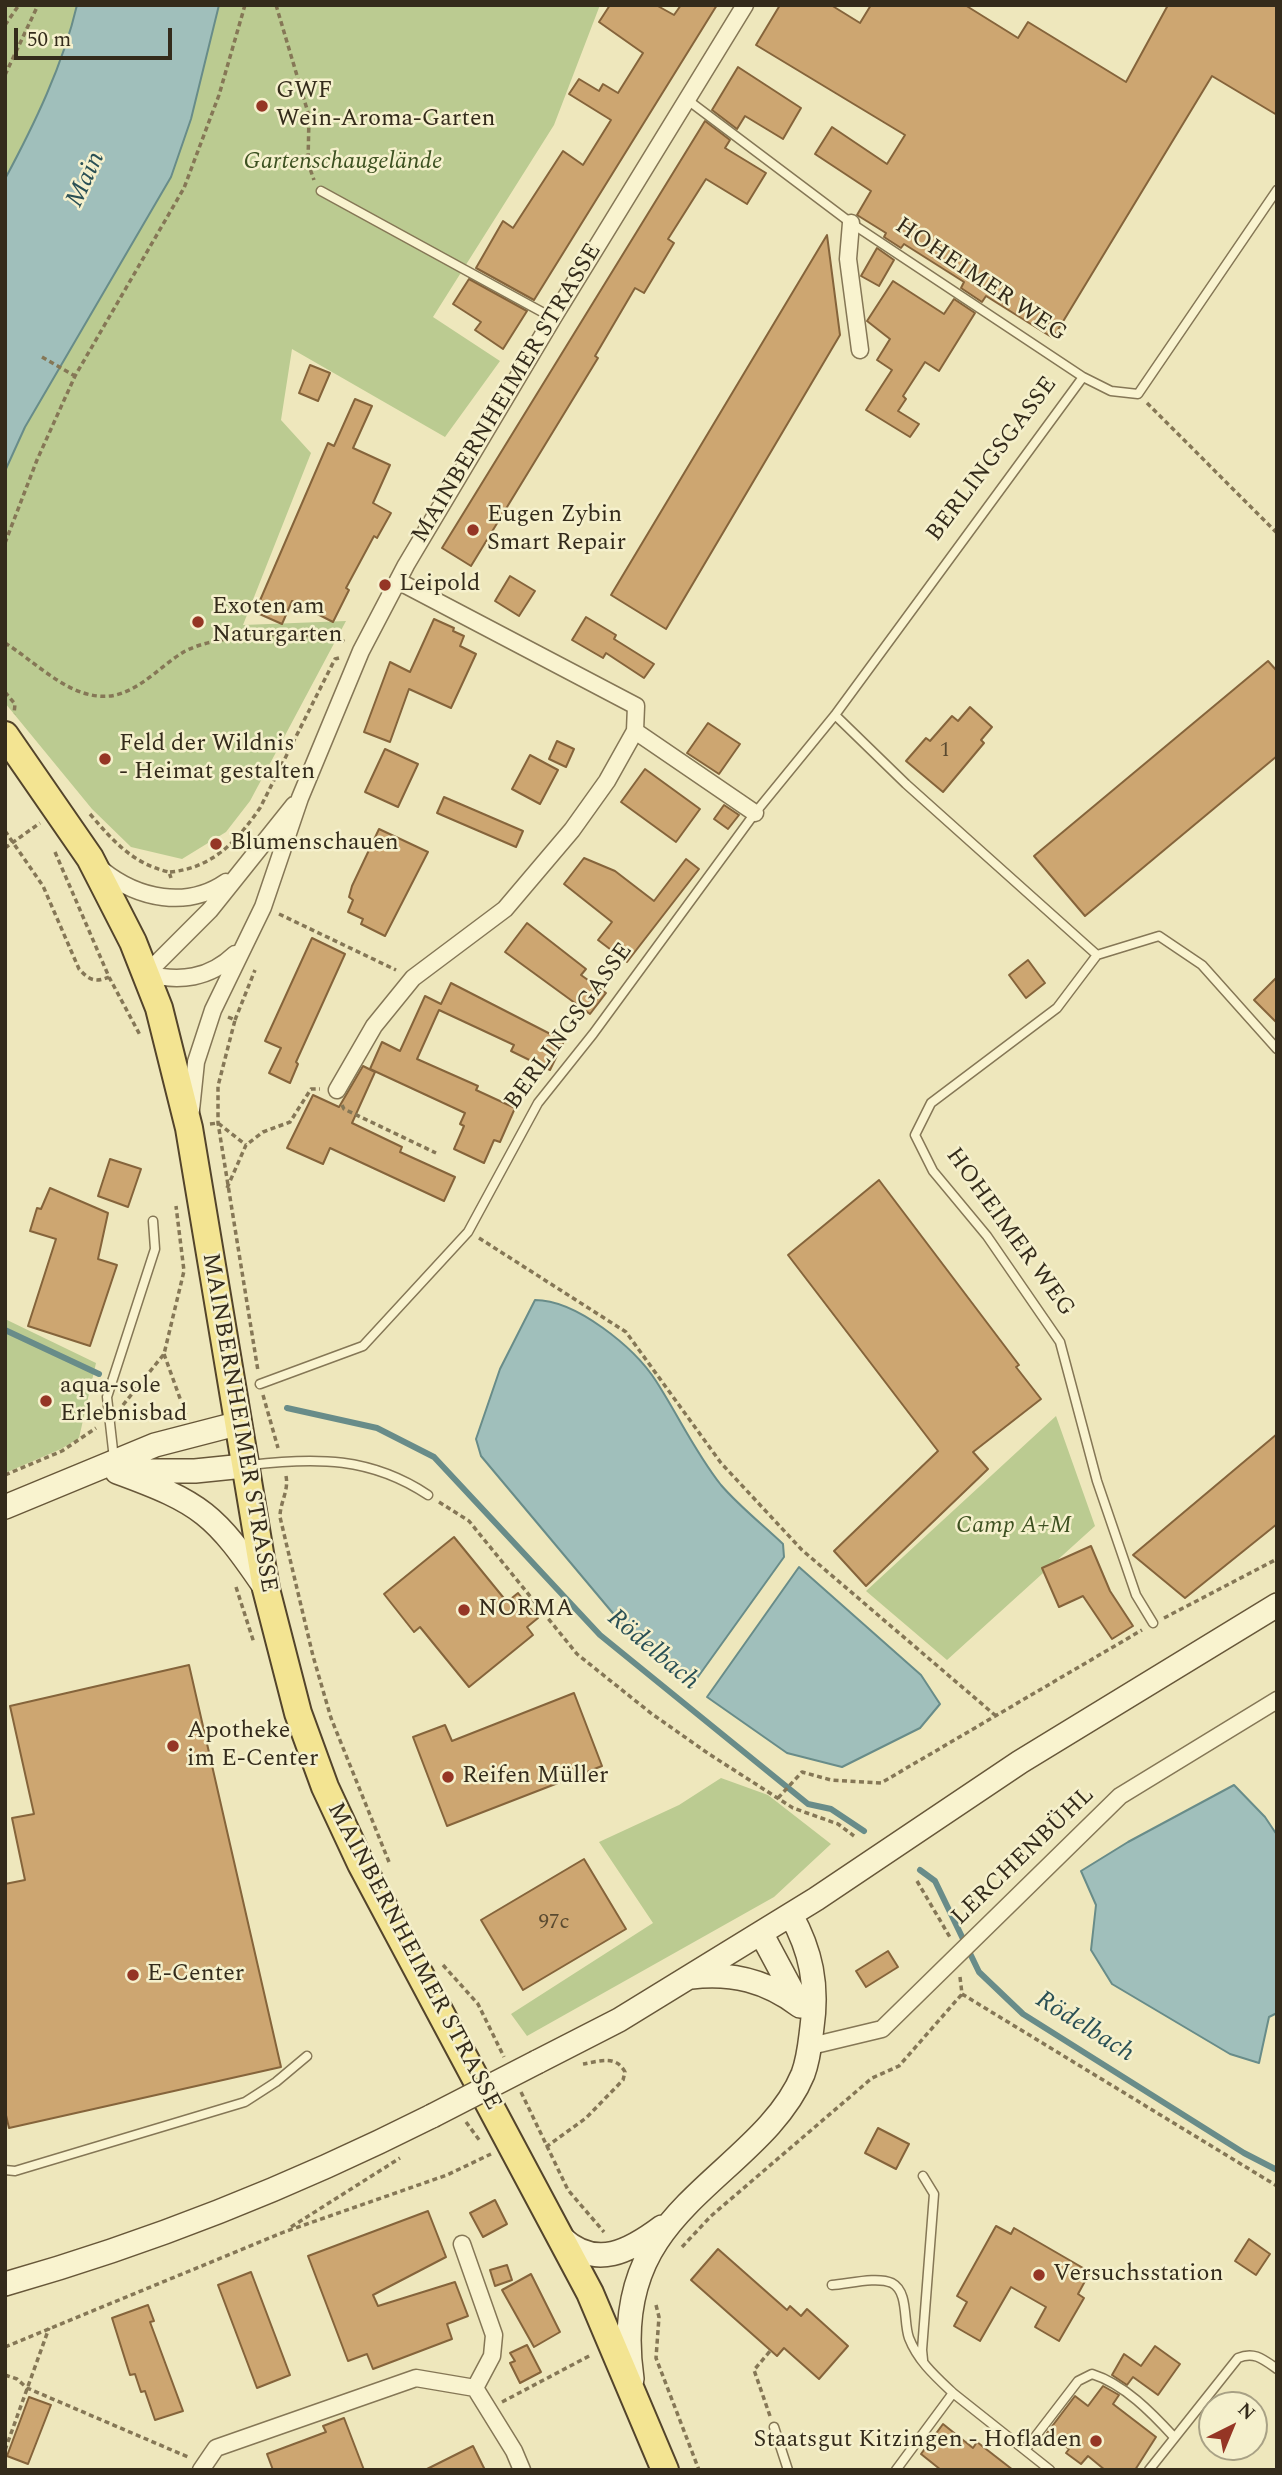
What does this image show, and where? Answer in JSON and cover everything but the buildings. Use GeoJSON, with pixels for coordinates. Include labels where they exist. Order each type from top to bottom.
{"type":"FeatureCollection","features":[{"type":"Feature","properties":{"kind":"main road","name":"MAINBERNHEIMER STRASSE"},"geometry":{"type":"LineString","coordinates":[[9,727],[90,858],[119,911],[146,974],[169,1042],[189,1128],[265,1589],[298,1713],[325,1787],[361,1864],[562,2238],[638,2399],[665,2470]]}},
{"type":"Feature","properties":{"kind":"main road"},"geometry":{"type":"LineString","coordinates":[[5,1507],[89,1472],[116,1466],[191,1433],[236,1424]]}},
{"type":"Feature","properties":{"kind":"main road"},"geometry":{"type":"LineString","coordinates":[[116,1466],[185,1471],[244,1466]]}},
{"type":"Feature","properties":{"kind":"main road"},"geometry":{"type":"LineString","coordinates":[[116,1466],[201,1509],[226,1532],[265,1589]]}},
{"type":"Feature","properties":{"kind":"main road"},"geometry":{"type":"LineString","coordinates":[[5,2284],[239,2204],[330,2167],[619,2020],[791,1914],[1020,1762],[1277,1605]]}},
{"type":"Feature","properties":{"kind":"main road"},"geometry":{"type":"LineString","coordinates":[[638,2399],[632,2380],[628,2338],[639,2277],[656,2242],[681,2212],[775,2117],[797,2087],[811,2040],[815,1984],[810,1955],[791,1914]]}},
{"type":"Feature","properties":{"kind":"main road"},"geometry":{"type":"LineString","coordinates":[[761,1933],[800,2006],[811,2040]]}},
{"type":"Feature","properties":{"kind":"main road"},"geometry":{"type":"LineString","coordinates":[[688,1977],[722,1975],[755,1981],[800,2006]]}},
{"type":"Feature","properties":{"kind":"main road"},"geometry":{"type":"LineString","coordinates":[[562,2238],[583,2253],[595,2256],[618,2254],[652,2234],[681,2212]]}},
{"type":"Feature","properties":{"kind":"main road"},"geometry":{"type":"LineString","coordinates":[[5,2271],[30,2277]]}},
{"type":"Feature","properties":{"kind":"street","name":"MAINBERNHEIMER STRASSE"},"geometry":{"type":"LineString","coordinates":[[189,1128],[197,1062],[204,1036],[243,944],[263,907],[300,798],[361,651],[398,581],[553,318],[685,98],[745,5]]}},
{"type":"Feature","properties":{"kind":"street"},"geometry":{"type":"LineString","coordinates":[[851,223],[848,259],[860,350]]}},
{"type":"Feature","properties":{"kind":"street"},"geometry":{"type":"LineString","coordinates":[[337,1090],[374,1026],[414,978],[505,909],[572,830],[607,781],[635,730],[636,706],[398,581]]}},
{"type":"Feature","properties":{"kind":"street"},"geometry":{"type":"LineString","coordinates":[[635,730],[755,813]]}},
{"type":"Feature","properties":{"kind":"street","name":"MAINBERNHEIMER STRASSE"},"geometry":{"type":"LineString","coordinates":[[146,974],[211,910],[236,874],[300,798]]}},
{"type":"Feature","properties":{"kind":"street","name":"MAINBERNHEIMER STRASSE"},"geometry":{"type":"LineString","coordinates":[[90,858],[117,882],[133,890],[162,896],[200,897],[236,874]]}},
{"type":"Feature","properties":{"kind":"street","name":"MAINBERNHEIMER STRASSE"},"geometry":{"type":"LineString","coordinates":[[146,974],[165,978],[194,977],[222,966],[243,944]]}},
{"type":"Feature","properties":{"kind":"street","name":"LERCHENBÜHL"},"geometry":{"type":"LineString","coordinates":[[811,2040],[882,2029],[1119,1796],[1277,1700]]}},
{"type":"Feature","properties":{"kind":"street"},"geometry":{"type":"LineString","coordinates":[[462,2244],[494,2335],[492,2356],[475,2388]]}},
{"type":"Feature","properties":{"kind":"street"},"geometry":{"type":"LineString","coordinates":[[202,2467],[216,2448],[416,2378],[475,2388],[514,2451],[522,2470]]}},
{"type":"Feature","properties":{"kind":"lane","name":"HOHEIMER WEG"},"geometry":{"type":"LineString","coordinates":[[685,98],[851,223],[1083,377]]}},
{"type":"Feature","properties":{"kind":"lane"},"geometry":{"type":"LineString","coordinates":[[1138,394],[1277,190]]}},
{"type":"Feature","properties":{"kind":"lane"},"geometry":{"type":"LineString","coordinates":[[321,191],[553,318]]}},
{"type":"Feature","properties":{"kind":"lane","name":"BERLINGSGASSE"},"geometry":{"type":"LineString","coordinates":[[260,1384],[363,1346],[468,1232],[538,1102],[593,1034],[755,813],[835,715],[1083,377],[1111,391],[1138,394]]}},
{"type":"Feature","properties":{"kind":"lane"},"geometry":{"type":"LineString","coordinates":[[835,715],[906,783],[1097,955],[1159,936],[1202,965],[1277,1049]]}},
{"type":"Feature","properties":{"kind":"lane","name":"HOHEIMER WEG"},"geometry":{"type":"LineString","coordinates":[[1097,955],[1057,1008],[931,1103],[915,1135],[933,1171],[987,1236],[1060,1342],[1097,1481],[1136,1595],[1153,1623]]}},
{"type":"Feature","properties":{"kind":"lane"},"geometry":{"type":"LineString","coordinates":[[116,1466],[107,1397],[155,1249],[153,1221]]}},
{"type":"Feature","properties":{"kind":"lane"},"geometry":{"type":"LineString","coordinates":[[244,1466],[313,1460],[378,1468],[428,1495]]}},
{"type":"Feature","properties":{"kind":"lane"},"geometry":{"type":"LineString","coordinates":[[5,2169],[15,2171],[245,2102],[276,2082],[307,2056]]}},
{"type":"Feature","properties":{"kind":"lane"},"geometry":{"type":"LineString","coordinates":[[923,2176],[934,2194],[922,2350],[925,2366]]}},
{"type":"Feature","properties":{"kind":"lane"},"geometry":{"type":"LineString","coordinates":[[832,2285],[881,2281],[892,2283],[901,2291],[908,2337],[925,2366],[953,2393],[1050,2470]]}},
{"type":"Feature","properties":{"kind":"lane"},"geometry":{"type":"LineString","coordinates":[[1149,2470],[1238,2358],[1248,2354],[1260,2357],[1277,2369]]}},
{"type":"Feature","properties":{"kind":"lane"},"geometry":{"type":"LineString","coordinates":[[1025,2450],[1078,2381],[1092,2374],[1108,2379],[1154,2416],[1174,2437]]}},
{"type":"Feature","properties":{"kind":"lane"},"geometry":{"type":"LineString","coordinates":[[901,2468],[953,2393]]}},
{"type":"Feature","properties":{"kind":"lane"},"geometry":{"type":"LineString","coordinates":[[774,2427],[788,2470]]}},
{"type":"Feature","properties":{"kind":"path"},"geometry":{"type":"LineString","coordinates":[[5,25],[19,5]]}},
{"type":"Feature","properties":{"kind":"path"},"geometry":{"type":"LineString","coordinates":[[5,75],[38,5]]}},
{"type":"Feature","properties":{"kind":"path"},"geometry":{"type":"LineString","coordinates":[[5,543],[37,460],[75,376],[184,188],[219,95],[245,5]]}},
{"type":"Feature","properties":{"kind":"path"},"geometry":{"type":"LineString","coordinates":[[276,5],[309,116],[308,163],[321,191]]}},
{"type":"Feature","properties":{"kind":"path"},"geometry":{"type":"LineString","coordinates":[[42,357],[75,376]]}},
{"type":"Feature","properties":{"kind":"path"},"geometry":{"type":"LineString","coordinates":[[1138,394],[1277,533]]}},
{"type":"Feature","properties":{"kind":"path"},"geometry":{"type":"LineString","coordinates":[[5,643],[52,676],[97,696],[120,695],[183,652],[205,641],[310,635],[343,641],[361,651]]}},
{"type":"Feature","properties":{"kind":"path"},"geometry":{"type":"LineString","coordinates":[[169,872],[199,866],[216,858],[246,828],[260,808],[335,659],[361,651]]}},
{"type":"Feature","properties":{"kind":"path"},"geometry":{"type":"LineString","coordinates":[[5,692],[15,704],[9,727]]}},
{"type":"Feature","properties":{"kind":"path"},"geometry":{"type":"LineString","coordinates":[[5,848],[40,822]]}},
{"type":"Feature","properties":{"kind":"path"},"geometry":{"type":"LineString","coordinates":[[5,831],[43,887],[79,970],[88,979],[98,981],[109,977]]}},
{"type":"Feature","properties":{"kind":"path"},"geometry":{"type":"LineString","coordinates":[[54,849],[109,977],[141,1037]]}},
{"type":"Feature","properties":{"kind":"path"},"geometry":{"type":"LineString","coordinates":[[263,907],[414,978]]}},
{"type":"Feature","properties":{"kind":"path"},"geometry":{"type":"LineString","coordinates":[[203,1216],[226,1189],[246,1145],[262,1132],[290,1122],[311,1088],[337,1090],[344,1109],[436,1153]]}},
{"type":"Feature","properties":{"kind":"path"},"geometry":{"type":"LineString","coordinates":[[189,1128],[218,1123],[246,1145]]}},
{"type":"Feature","properties":{"kind":"path"},"geometry":{"type":"LineString","coordinates":[[5,1475],[62,1451],[109,1419],[164,1354],[184,1271],[176,1202]]}},
{"type":"Feature","properties":{"kind":"path"},"geometry":{"type":"LineString","coordinates":[[468,1232],[626,1332],[721,1463],[802,1550],[996,1716]]}},
{"type":"Feature","properties":{"kind":"path"},"geometry":{"type":"LineString","coordinates":[[282,1461],[287,1485],[280,1517],[313,1656],[331,1718],[390,1865]]}},
{"type":"Feature","properties":{"kind":"path"},"geometry":{"type":"LineString","coordinates":[[428,1495],[469,1521],[576,1654],[652,1714],[778,1798],[806,1815],[838,1824],[854,1836]]}},
{"type":"Feature","properties":{"kind":"path"},"geometry":{"type":"LineString","coordinates":[[778,1798],[802,1772],[853,1783],[881,1783],[1153,1623],[1277,1559]]}},
{"type":"Feature","properties":{"kind":"path"},"geometry":{"type":"LineString","coordinates":[[675,2255],[711,2216],[872,2078],[899,2066],[962,1994],[959,1952],[933,1903],[917,1881]]}},
{"type":"Feature","properties":{"kind":"path"},"geometry":{"type":"LineString","coordinates":[[438,1954],[478,2004],[508,2066]]}},
{"type":"Feature","properties":{"kind":"path"},"geometry":{"type":"LineString","coordinates":[[962,1994],[1277,2186]]}},
{"type":"Feature","properties":{"kind":"path"},"geometry":{"type":"LineString","coordinates":[[546,2147],[610,2095],[625,2072],[621,2064],[611,2060],[580,2064]]}},
{"type":"Feature","properties":{"kind":"path"},"geometry":{"type":"LineString","coordinates":[[519,2089],[568,2190],[611,2241],[618,2254]]}},
{"type":"Feature","properties":{"kind":"path"},"geometry":{"type":"LineString","coordinates":[[5,2347],[284,2232],[447,2175],[491,2154]]}},
{"type":"Feature","properties":{"kind":"path"},"geometry":{"type":"LineString","coordinates":[[284,2232],[404,2155]]}},
{"type":"Feature","properties":{"kind":"path"},"geometry":{"type":"LineString","coordinates":[[639,2277],[653,2296],[659,2317],[656,2358],[699,2470]]}},
{"type":"Feature","properties":{"kind":"path"},"geometry":{"type":"LineString","coordinates":[[5,2450],[49,2328]]}},
{"type":"Feature","properties":{"kind":"path"},"geometry":{"type":"LineString","coordinates":[[771,2350],[754,2370],[774,2427]]}},
{"type":"Feature","properties":{"kind":"path"},"geometry":{"type":"LineString","coordinates":[[488,2410],[594,2354]]}},
{"type":"Feature","properties":{"kind":"path"},"geometry":{"type":"LineString","coordinates":[[5,2375],[17,2379],[27,2388],[202,2467]]}},
{"type":"Feature","properties":{"kind":"green space"},"geometry":{"type":"Polygon","coordinates":[[[5,5],[77,5],[47,94],[5,179],[5,5]]]}},
{"type":"Feature","properties":{"kind":"green space","name":"Gartenschaugelände"},"geometry":{"type":"Polygon","coordinates":[[[219,5],[600,5],[554,125],[433,317],[500,361],[445,437],[292,349],[281,420],[311,453],[243,625],[346,621],[250,801],[226,832],[182,859],[131,847],[92,809],[5,703],[5,471],[25,427],[191,119],[219,5]]]}},
{"type":"Feature","properties":{"kind":"green space","name":"aqua-sole Erlebnisbad"},"geometry":{"type":"Polygon","coordinates":[[[5,1319],[96,1363],[79,1438],[61,1449],[5,1473],[5,1319]]]}},
{"type":"Feature","properties":{"kind":"green space","name":"Camp A+M"},"geometry":{"type":"Polygon","coordinates":[[[1056,1416],[1095,1526],[947,1660],[866,1591],[1056,1416]]]}},
{"type":"Feature","properties":{"kind":"green space"},"geometry":{"type":"Polygon","coordinates":[[[721,1778],[768,1795],[831,1844],[774,1897],[527,2036],[511,2014],[653,1923],[599,1842],[679,1805],[721,1778]]]}},
{"type":"Feature","properties":{"kind":"water","name":"Main"},"geometry":{"type":"Polygon","coordinates":[[[77,5],[219,5],[191,119],[171,177],[25,427],[5,471],[5,179],[47,94],[77,5]]]}},
{"type":"Feature","properties":{"kind":"water"},"geometry":{"type":"Polygon","coordinates":[[[535,1300],[551,1302],[586,1317],[634,1354],[656,1381],[721,1485],[783,1544],[784,1557],[695,1681],[627,1630],[481,1456],[476,1439],[500,1369],[535,1300]]]}},
{"type":"Feature","properties":{"kind":"water"},"geometry":{"type":"Polygon","coordinates":[[[799,1567],[921,1675],[940,1704],[920,1728],[842,1767],[787,1753],[707,1697],[799,1567]]]}},
{"type":"Feature","properties":{"kind":"water"},"geometry":{"type":"Polygon","coordinates":[[[1234,1785],[1265,1817],[1277,1835],[1277,2013],[1269,2017],[1259,2063],[1230,2054],[1112,1984],[1091,1950],[1096,1905],[1081,1871],[1128,1842],[1234,1785]]]}},
{"type":"Feature","properties":{"kind":"waterway","name":"Rödelbach"},"geometry":{"type":"LineString","coordinates":[[5,1330],[99,1374]]}},
{"type":"Feature","properties":{"kind":"waterway","name":"Rödelbach"},"geometry":{"type":"LineString","coordinates":[[287,1408],[377,1428],[434,1457],[600,1635],[808,1804],[831,1809],[864,1831]]}},
{"type":"Feature","properties":{"kind":"waterway","name":"Rödelbach"},"geometry":{"type":"LineString","coordinates":[[920,1870],[935,1881],[979,1972],[1023,2014],[1244,2153],[1277,2170]]}},
{"type":"Feature","properties":{"kind":"place","name":"GWF Wein-Aroma-Garten"},"geometry":{"type":"Point","coordinates":[262,106]}},
{"type":"Feature","properties":{"kind":"place","name":"Eugen Zybin Smart Repair"},"geometry":{"type":"Point","coordinates":[473,530]}},
{"type":"Feature","properties":{"kind":"place","name":"Leipold"},"geometry":{"type":"Point","coordinates":[385,585]}},
{"type":"Feature","properties":{"kind":"place","name":"Exoten am Naturgarten"},"geometry":{"type":"Point","coordinates":[198,622]}},
{"type":"Feature","properties":{"kind":"place","name":"Feld der Wildnis - Heimat gestalten"},"geometry":{"type":"Point","coordinates":[105,759]}},
{"type":"Feature","properties":{"kind":"place","name":"Blumenschauen"},"geometry":{"type":"Point","coordinates":[216,844]}},
{"type":"Feature","properties":{"kind":"place","name":"aqua-sole Erlebnisbad"},"geometry":{"type":"Point","coordinates":[46,1401]}},
{"type":"Feature","properties":{"kind":"place","name":"NORMA"},"geometry":{"type":"Point","coordinates":[464,1610]}},
{"type":"Feature","properties":{"kind":"place","name":"Apotheke im E-Center"},"geometry":{"type":"Point","coordinates":[173,1746]}},
{"type":"Feature","properties":{"kind":"place","name":"Reifen Müller"},"geometry":{"type":"Point","coordinates":[448,1777]}},
{"type":"Feature","properties":{"kind":"place","name":"E-Center"},"geometry":{"type":"Point","coordinates":[133,1975]}},
{"type":"Feature","properties":{"kind":"place","name":"Versuchsstation"},"geometry":{"type":"Point","coordinates":[1039,2275]}},
{"type":"Feature","properties":{"kind":"place","name":"Staatsgut Kitzingen - Hofladen"},"geometry":{"type":"Point","coordinates":[1096,2441]}}]}
